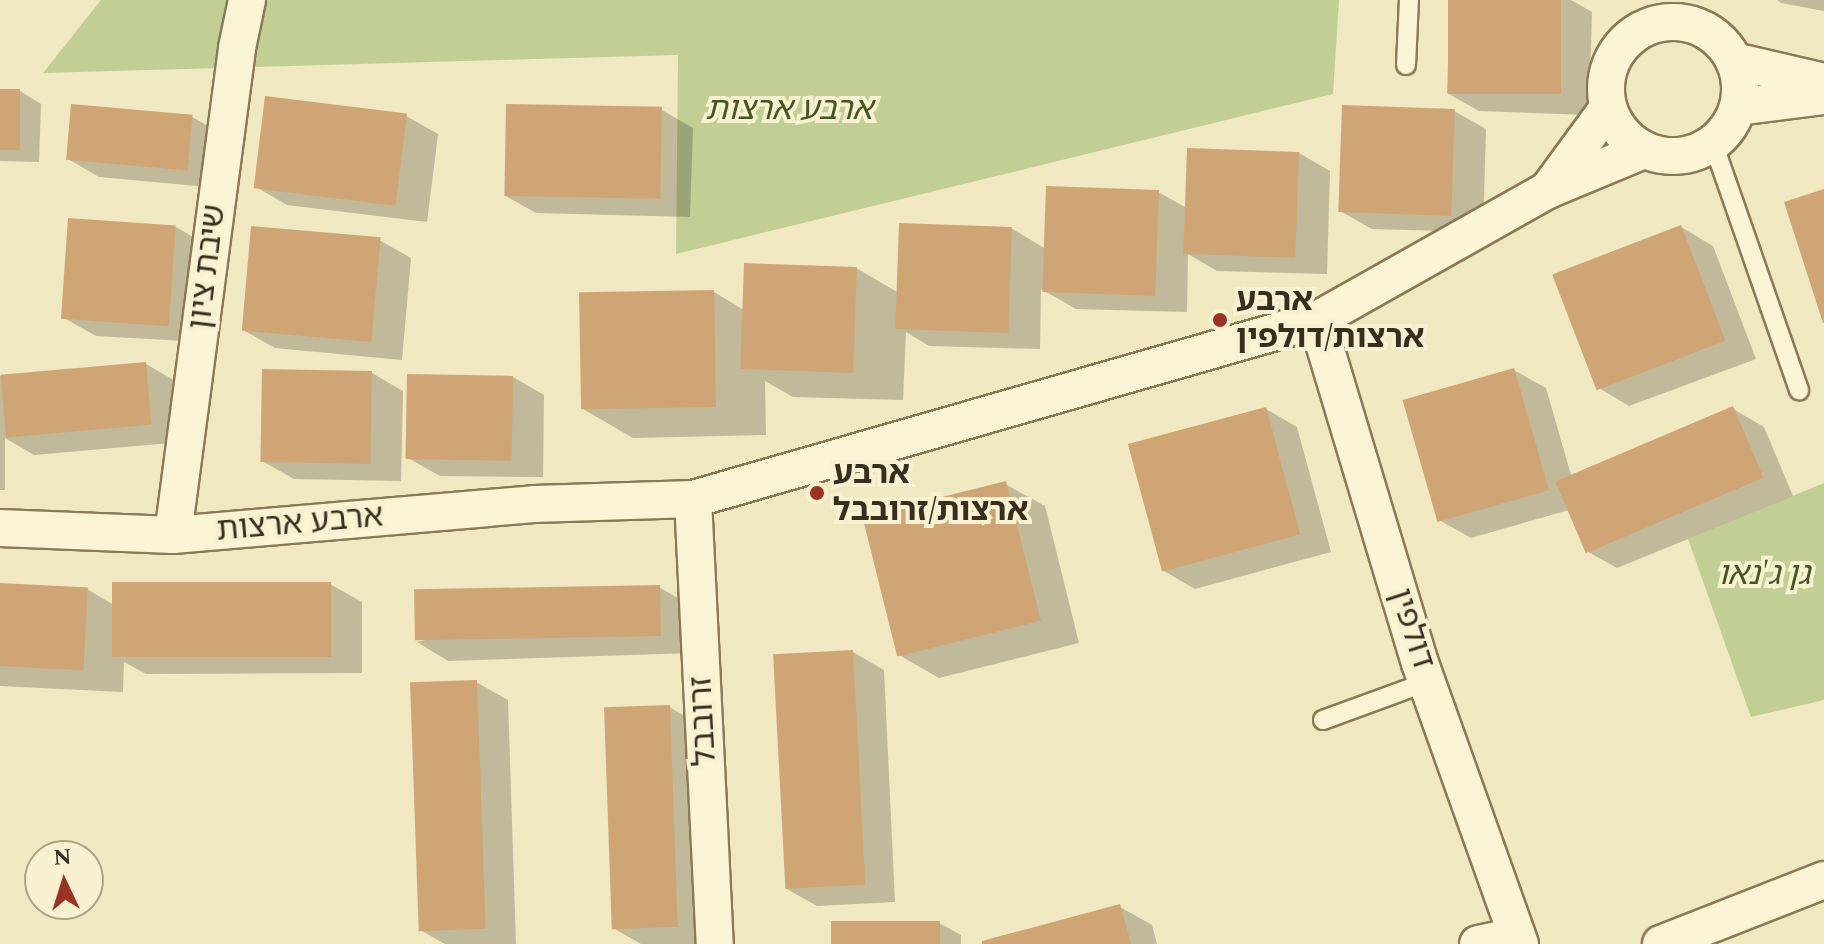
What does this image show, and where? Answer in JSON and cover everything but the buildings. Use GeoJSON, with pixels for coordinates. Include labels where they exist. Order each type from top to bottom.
{"type":"FeatureCollection","features":[{"type":"Feature","properties":{"kind":"street","name":"שיבת ציון"},"geometry":{"type":"LineString","coordinates":[[173,535],[237,48],[247,0]]}},
{"type":"Feature","properties":{"kind":"street"},"geometry":{"type":"LineString","coordinates":[[1668,11],[1720,41],[1734,61],[1740,83],[1738,107],[1728,128],[1713,143],[1690,154],[1667,156],[1644,150],[1618,128],[1608,108],[1605,84],[1615,56],[1629,38],[1668,11]]}},
{"type":"Feature","properties":{"kind":"street"},"geometry":{"type":"LineString","coordinates":[[1734,61],[1824,82]]}},
{"type":"Feature","properties":{"kind":"street"},"geometry":{"type":"LineString","coordinates":[[1738,107],[1824,96]]}},
{"type":"Feature","properties":{"kind":"street","name":"ארבע ארצות"},"geometry":{"type":"LineString","coordinates":[[1548,190],[1608,108]]}},
{"type":"Feature","properties":{"kind":"street","name":"ארבע ארצות"},"geometry":{"type":"LineString","coordinates":[[0,528],[173,535],[534,504],[693,499],[1317,320],[1548,190],[1644,150]]}},
{"type":"Feature","properties":{"kind":"street","name":"דולפין"},"geometry":{"type":"LineString","coordinates":[[1317,320],[1427,682],[1517,940]]}},
{"type":"Feature","properties":{"kind":"street","name":"זרובבל"},"geometry":{"type":"LineString","coordinates":[[693,499],[715,944]]}},
{"type":"Feature","properties":{"kind":"street"},"geometry":{"type":"LineString","coordinates":[[1661,944],[1824,880]]}},
{"type":"Feature","properties":{"kind":"street"},"geometry":{"type":"LineString","coordinates":[[1478,944],[1517,940]]}},
{"type":"Feature","properties":{"kind":"lane"},"geometry":{"type":"LineString","coordinates":[[1406,65],[1409,0]]}},
{"type":"Feature","properties":{"kind":"lane"},"geometry":{"type":"LineString","coordinates":[[1713,143],[1799,390]]}},
{"type":"Feature","properties":{"kind":"lane"},"geometry":{"type":"LineString","coordinates":[[1323,720],[1427,682]]}},
{"type":"Feature","properties":{"kind":"green space","name":"ארבע ארצות"},"geometry":{"type":"Polygon","coordinates":[[[101,0],[1339,0],[1333,94],[676,254],[678,55],[43,73],[101,0]]]}},
{"type":"Feature","properties":{"kind":"green space","name":"גן ג'נאו"},"geometry":{"type":"Polygon","coordinates":[[[1824,483],[1824,700],[1751,717],[1688,539],[1824,483]]]}},
{"type":"Feature","properties":{"kind":"place","name":"ארבע ארצות/דולפין"},"geometry":{"type":"Point","coordinates":[1220,320]}},
{"type":"Feature","properties":{"kind":"place","name":"ארבע ארצות/זרובבל"},"geometry":{"type":"Point","coordinates":[817,493]}}]}
